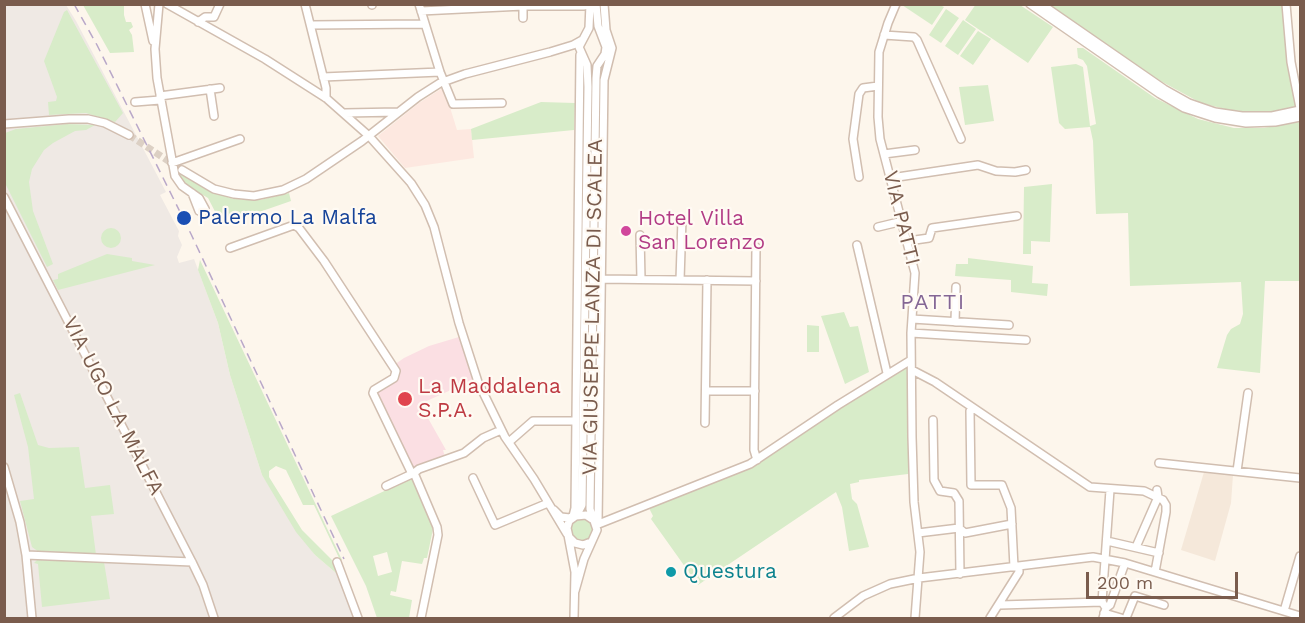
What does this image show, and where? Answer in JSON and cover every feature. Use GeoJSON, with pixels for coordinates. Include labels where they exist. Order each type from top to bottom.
{"type":"FeatureCollection","features":[{"type":"Feature","properties":{"kind":"street"},"geometry":{"type":"LineString","coordinates":[[145,4],[155,49],[160,98],[172,163],[177,180],[192,193]]}},
{"type":"Feature","properties":{"kind":"street"},"geometry":{"type":"LineString","coordinates":[[155,49],[159,4]]}},
{"type":"Feature","properties":{"kind":"street"},"geometry":{"type":"LineString","coordinates":[[167,4],[179,8],[198,22],[278,66],[326,98],[369,136],[411,183],[429,215],[470,360],[501,430],[570,540],[578,545],[593,540]]}},
{"type":"Feature","properties":{"kind":"street"},"geometry":{"type":"LineString","coordinates":[[198,22],[205,17],[214,17],[220,4]]}},
{"type":"Feature","properties":{"kind":"street"},"geometry":{"type":"LineString","coordinates":[[305,4],[323,76],[326,98]]}},
{"type":"Feature","properties":{"kind":"street"},"geometry":{"type":"LineString","coordinates":[[550,52],[572,50],[591,62],[601,59],[606,50],[598,26],[596,4]]}},
{"type":"Feature","properties":{"kind":"street","name":"VIA GIUSEPPE LANZA DI SCALEA"},"geometry":{"type":"LineString","coordinates":[[596,523],[604,76],[612,50],[606,30],[604,4]]}},
{"type":"Feature","properties":{"kind":"street","name":"VIA PATTI"},"geometry":{"type":"LineString","coordinates":[[896,4],[879,52],[878,86],[880,139],[915,273],[911,333],[913,482],[920,552],[915,618]]}},
{"type":"Feature","properties":{"kind":"street"},"geometry":{"type":"LineString","coordinates":[[1030,4],[1155,91],[1184,108],[1215,118],[1246,123],[1275,122],[1300,117]]}},
{"type":"Feature","properties":{"kind":"street"},"geometry":{"type":"LineString","coordinates":[[1041,4],[1164,89],[1189,103],[1215,112],[1242,116],[1272,116],[1300,109],[1291,62],[1286,4]]}},
{"type":"Feature","properties":{"kind":"street"},"geometry":{"type":"LineString","coordinates":[[523,5],[523,18]]}},
{"type":"Feature","properties":{"kind":"street"},"geometry":{"type":"LineString","coordinates":[[502,103],[453,104],[443,81],[420,8],[586,5],[590,19],[584,38],[579,45],[581,55]]}},
{"type":"Feature","properties":{"kind":"street"},"geometry":{"type":"LineString","coordinates":[[311,25],[425,24]]}},
{"type":"Feature","properties":{"kind":"street"},"geometry":{"type":"LineString","coordinates":[[182,170],[204,184],[223,192],[244,196],[284,190],[300,183],[369,136],[426,91],[443,81],[573,45],[593,34],[603,40]]}},
{"type":"Feature","properties":{"kind":"street"},"geometry":{"type":"LineString","coordinates":[[884,35],[911,37],[917,40],[961,139]]}},
{"type":"Feature","properties":{"kind":"street","name":"VIA GIUSEPPE LANZA DI SCALEA"},"geometry":{"type":"LineString","coordinates":[[574,516],[581,55]]}},
{"type":"Feature","properties":{"kind":"street","name":"VIA GIUSEPPE LANZA DI SCALEA"},"geometry":{"type":"LineString","coordinates":[[574,516],[582,505],[588,76],[581,55]]}},
{"type":"Feature","properties":{"kind":"street","name":"VIA GIUSEPPE LANZA DI SCALEA"},"geometry":{"type":"LineString","coordinates":[[596,523],[590,505],[596,73],[601,59]]}},
{"type":"Feature","properties":{"kind":"street"},"geometry":{"type":"LineString","coordinates":[[323,76],[440,72]]}},
{"type":"Feature","properties":{"kind":"street"},"geometry":{"type":"LineString","coordinates":[[859,177],[853,144],[858,96],[862,89],[878,86]]}},
{"type":"Feature","properties":{"kind":"street"},"geometry":{"type":"LineString","coordinates":[[135,102],[220,88]]}},
{"type":"Feature","properties":{"kind":"street"},"geometry":{"type":"LineString","coordinates":[[210,89],[214,116]]}},
{"type":"Feature","properties":{"kind":"street","name":"VIA GIUSEPPE LANZA DI SCALEA"},"geometry":{"type":"LineString","coordinates":[[596,94],[603,125]]}},
{"type":"Feature","properties":{"kind":"street"},"geometry":{"type":"LineString","coordinates":[[345,113],[398,112]]}},
{"type":"Feature","properties":{"kind":"street"},"geometry":{"type":"LineString","coordinates":[[6,126],[56,119],[88,119],[105,123],[129,135]]}},
{"type":"Feature","properties":{"kind":"street","name":"VIA GIUSEPPE LANZA DI SCALEA"},"geometry":{"type":"LineString","coordinates":[[580,121],[587,146]]}},
{"type":"Feature","properties":{"kind":"street"},"geometry":{"type":"LineString","coordinates":[[172,163],[240,139]]}},
{"type":"Feature","properties":{"kind":"street"},"geometry":{"type":"LineString","coordinates":[[884,154],[915,150]]}},
{"type":"Feature","properties":{"kind":"street"},"geometry":{"type":"LineString","coordinates":[[891,178],[978,165],[996,171],[1026,170]]}},
{"type":"Feature","properties":{"kind":"street","name":"VIA UGO LA MALFA"},"geometry":{"type":"LineString","coordinates":[[4,197],[192,562],[203,585],[214,618]]}},
{"type":"Feature","properties":{"kind":"street"},"geometry":{"type":"LineString","coordinates":[[908,241],[929,238],[932,228],[1017,216]]}},
{"type":"Feature","properties":{"kind":"street"},"geometry":{"type":"LineString","coordinates":[[680,280],[682,219]]}},
{"type":"Feature","properties":{"kind":"street"},"geometry":{"type":"LineString","coordinates":[[878,227],[903,221]]}},
{"type":"Feature","properties":{"kind":"street"},"geometry":{"type":"LineString","coordinates":[[230,248],[294,225],[299,228],[324,261],[396,371],[394,378],[374,390],[373,393],[438,531],[421,618]]}},
{"type":"Feature","properties":{"kind":"street"},"geometry":{"type":"LineString","coordinates":[[640,235],[641,279]]}},
{"type":"Feature","properties":{"kind":"street"},"geometry":{"type":"LineString","coordinates":[[857,244],[887,373]]}},
{"type":"Feature","properties":{"kind":"street"},"geometry":{"type":"LineString","coordinates":[[756,247],[754,450],[757,460]]}},
{"type":"Feature","properties":{"kind":"street"},"geometry":{"type":"LineString","coordinates":[[601,279],[756,281]]}},
{"type":"Feature","properties":{"kind":"street"},"geometry":{"type":"LineString","coordinates":[[705,423],[707,280]]}},
{"type":"Feature","properties":{"kind":"street"},"geometry":{"type":"LineString","coordinates":[[954,322],[956,288]]}},
{"type":"Feature","properties":{"kind":"street"},"geometry":{"type":"LineString","coordinates":[[912,320],[1009,325]]}},
{"type":"Feature","properties":{"kind":"street"},"geometry":{"type":"LineString","coordinates":[[911,333],[1026,340]]}},
{"type":"Feature","properties":{"kind":"street"},"geometry":{"type":"LineString","coordinates":[[596,523],[648,505],[757,460],[887,373],[911,360]]}},
{"type":"Feature","properties":{"kind":"street"},"geometry":{"type":"LineString","coordinates":[[912,370],[918,371],[1090,488],[1157,493],[1166,505],[1160,553],[1155,572]]}},
{"type":"Feature","properties":{"kind":"street"},"geometry":{"type":"LineString","coordinates":[[706,391],[755,391]]}},
{"type":"Feature","properties":{"kind":"street"},"geometry":{"type":"LineString","coordinates":[[1237,471],[1248,393]]}},
{"type":"Feature","properties":{"kind":"street"},"geometry":{"type":"LineString","coordinates":[[972,408],[970,411],[971,485],[1002,485],[1011,508],[1019,572],[990,618]]}},
{"type":"Feature","properties":{"kind":"street"},"geometry":{"type":"LineString","coordinates":[[933,420],[934,480],[940,491],[954,493],[959,498],[960,574]]}},
{"type":"Feature","properties":{"kind":"street"},"geometry":{"type":"LineString","coordinates":[[509,442],[533,421],[575,421]]}},
{"type":"Feature","properties":{"kind":"street"},"geometry":{"type":"LineString","coordinates":[[386,486],[419,469],[464,453],[483,438],[501,430]]}},
{"type":"Feature","properties":{"kind":"street"},"geometry":{"type":"LineString","coordinates":[[1159,463],[1300,478]]}},
{"type":"Feature","properties":{"kind":"street"},"geometry":{"type":"LineString","coordinates":[[4,467],[26,555],[32,618]]}},
{"type":"Feature","properties":{"kind":"street"},"geometry":{"type":"LineString","coordinates":[[473,478],[495,525],[549,504]]}},
{"type":"Feature","properties":{"kind":"street"},"geometry":{"type":"LineString","coordinates":[[1104,610],[1104,559],[1110,490]]}},
{"type":"Feature","properties":{"kind":"street"},"geometry":{"type":"LineString","coordinates":[[1136,548],[1157,493]]}},
{"type":"Feature","properties":{"kind":"street"},"geometry":{"type":"LineString","coordinates":[[549,504],[560,516],[567,518],[586,515],[596,523],[597,532],[584,559],[575,591]]}},
{"type":"Feature","properties":{"kind":"street"},"geometry":{"type":"LineString","coordinates":[[573,618],[575,568],[568,523],[574,516]]}},
{"type":"Feature","properties":{"kind":"street"},"geometry":{"type":"LineString","coordinates":[[918,533],[959,528],[965,533],[1012,524]]}},
{"type":"Feature","properties":{"kind":"street"},"geometry":{"type":"LineString","coordinates":[[1107,541],[1160,553]]}},
{"type":"Feature","properties":{"kind":"street"},"geometry":{"type":"LineString","coordinates":[[26,555],[192,562]]}},
{"type":"Feature","properties":{"kind":"street"},"geometry":{"type":"LineString","coordinates":[[1284,611],[1300,556]]}},
{"type":"Feature","properties":{"kind":"street"},"geometry":{"type":"LineString","coordinates":[[834,618],[863,596],[890,584],[919,578],[1093,557],[1125,563],[1300,616]]}},
{"type":"Feature","properties":{"kind":"street"},"geometry":{"type":"LineString","coordinates":[[337,562],[358,618]]}},
{"type":"Feature","properties":{"kind":"street"},"geometry":{"type":"LineString","coordinates":[[1104,610],[1110,606],[1125,563]]}},
{"type":"Feature","properties":{"kind":"street"},"geometry":{"type":"LineString","coordinates":[[1126,618],[1135,596],[1164,605]]}},
{"type":"Feature","properties":{"kind":"street"},"geometry":{"type":"LineString","coordinates":[[1000,605],[1104,610],[1120,618]]}},
{"type":"Feature","properties":{"kind":"shaded area"},"geometry":{"type":"Polygon","coordinates":[[[4,5],[66,5],[76,21],[166,192],[160,195],[179,231],[178,236],[182,245],[177,257],[179,263],[194,259],[218,323],[230,375],[262,475],[315,555],[343,579],[349,596],[346,599],[356,618],[5,618],[4,5]]]}},
{"type":"Feature","properties":{"kind":"shaded area"},"geometry":{"type":"Polygon","coordinates":[[[441,89],[445,91],[457,130],[471,129],[474,158],[405,168],[378,136],[419,103],[441,89]]]}},
{"type":"Feature","properties":{"kind":"shaded area","name":"La Maddalena S.P.A."},"geometry":{"type":"Polygon","coordinates":[[[459,337],[473,380],[420,404],[446,450],[443,450],[445,457],[415,467],[411,466],[375,393],[396,380],[399,372],[394,365],[404,358],[429,346],[459,337]]]}},
{"type":"Feature","properties":{"kind":"shaded area"},"geometry":{"type":"Polygon","coordinates":[[[1204,472],[1233,475],[1231,503],[1215,561],[1181,550],[1204,472]]]}},
{"type":"Feature","properties":{"kind":"green space"},"geometry":{"type":"Polygon","coordinates":[[[976,4],[1020,5],[1053,27],[1028,63],[965,20],[976,4]]]}},
{"type":"Feature","properties":{"kind":"green space"},"geometry":{"type":"Polygon","coordinates":[[[83,5],[131,5],[124,6],[124,15],[126,22],[131,22],[133,27],[129,30],[132,35],[134,52],[110,53],[83,5]]]}},
{"type":"Feature","properties":{"kind":"green space"},"geometry":{"type":"Polygon","coordinates":[[[902,5],[940,5],[944,7],[932,25],[902,5]]]}},
{"type":"Feature","properties":{"kind":"green space"},"geometry":{"type":"Polygon","coordinates":[[[1050,5],[1284,5],[1297,106],[1274,111],[1253,112],[1229,110],[1201,103],[1155,78],[1050,5]]]}},
{"type":"Feature","properties":{"kind":"green space"},"geometry":{"type":"Polygon","coordinates":[[[946,9],[959,18],[941,43],[929,35],[946,9]]]}},
{"type":"Feature","properties":{"kind":"green space"},"geometry":{"type":"Polygon","coordinates":[[[67,10],[123,113],[115,122],[86,113],[49,115],[48,102],[56,101],[57,97],[44,61],[64,12],[67,10]]]}},
{"type":"Feature","properties":{"kind":"green space"},"geometry":{"type":"Polygon","coordinates":[[[963,20],[976,29],[958,55],[945,46],[963,20]]]}},
{"type":"Feature","properties":{"kind":"green space"},"geometry":{"type":"Polygon","coordinates":[[[978,31],[991,39],[973,65],[960,56],[978,31]]]}},
{"type":"Feature","properties":{"kind":"green space"},"geometry":{"type":"Polygon","coordinates":[[[1077,48],[1083,48],[1155,98],[1198,119],[1234,128],[1263,128],[1300,122],[1300,281],[1265,281],[1260,373],[1217,368],[1227,335],[1231,329],[1240,324],[1243,314],[1241,282],[1130,286],[1128,213],[1096,214],[1093,141],[1090,127],[1065,129],[1059,123],[1051,67],[1076,64],[1083,67],[1090,126],[1096,124],[1087,66],[1083,60],[1078,58],[1077,48]]]}},
{"type":"Feature","properties":{"kind":"green space"},"geometry":{"type":"Polygon","coordinates":[[[988,85],[994,121],[965,125],[959,87],[988,85]]]}},
{"type":"Feature","properties":{"kind":"green space"},"geometry":{"type":"Polygon","coordinates":[[[541,102],[575,103],[574,130],[472,140],[471,129],[541,102]]]}},
{"type":"Feature","properties":{"kind":"green space"},"geometry":{"type":"Polygon","coordinates":[[[67,124],[95,125],[86,130],[75,131],[44,150],[32,169],[29,182],[33,211],[53,264],[47,267],[5,183],[5,133],[16,129],[67,124]]]}},
{"type":"Feature","properties":{"kind":"green space"},"geometry":{"type":"Polygon","coordinates":[[[178,172],[209,191],[234,199],[260,200],[289,193],[291,201],[222,225],[208,198],[186,185],[178,172]]]}},
{"type":"Feature","properties":{"kind":"green space"},"geometry":{"type":"Polygon","coordinates":[[[1052,184],[1050,242],[1031,241],[1031,254],[1023,254],[1024,187],[1052,184]]]}},
{"type":"Feature","properties":{"kind":"green space"},"geometry":{"type":"Polygon","coordinates":[[[111,228],[118,231],[121,238],[118,245],[111,248],[104,245],[101,238],[104,231],[111,228]]]}},
{"type":"Feature","properties":{"kind":"green space"},"geometry":{"type":"Polygon","coordinates":[[[107,254],[155,265],[58,290],[53,280],[58,279],[58,274],[107,254]]]}},
{"type":"Feature","properties":{"kind":"green space"},"geometry":{"type":"Polygon","coordinates":[[[968,258],[1033,266],[1032,283],[1048,284],[1047,296],[1011,292],[1011,280],[955,276],[956,264],[968,264],[968,258]]]}},
{"type":"Feature","properties":{"kind":"green space"},"geometry":{"type":"Polygon","coordinates":[[[200,260],[342,560],[314,505],[303,505],[286,470],[276,466],[269,471],[269,477],[302,530],[335,563],[343,579],[315,555],[296,532],[262,475],[230,375],[218,323],[198,270],[200,260]]]}},
{"type":"Feature","properties":{"kind":"green space"},"geometry":{"type":"Polygon","coordinates":[[[844,312],[850,327],[858,326],[869,372],[845,384],[821,316],[844,312]]]}},
{"type":"Feature","properties":{"kind":"green space"},"geometry":{"type":"Polygon","coordinates":[[[807,325],[819,326],[819,352],[807,352],[807,325]]]}},
{"type":"Feature","properties":{"kind":"green space"},"geometry":{"type":"Polygon","coordinates":[[[909,363],[908,474],[859,480],[859,482],[850,484],[852,499],[857,504],[869,547],[849,551],[842,507],[836,492],[698,585],[651,519],[653,516],[649,508],[726,476],[809,428],[909,363]]]}},
{"type":"Feature","properties":{"kind":"green space"},"geometry":{"type":"Polygon","coordinates":[[[20,393],[38,445],[49,448],[79,447],[85,488],[110,485],[114,514],[91,516],[96,555],[39,552],[32,547],[20,501],[34,499],[28,447],[14,395],[20,393]]]}},
{"type":"Feature","properties":{"kind":"green space"},"geometry":{"type":"Polygon","coordinates":[[[410,479],[413,480],[433,529],[427,558],[424,558],[422,564],[402,561],[396,592],[391,591],[390,595],[412,600],[409,618],[377,618],[366,586],[331,516],[410,479]],[[387,552],[373,556],[378,576],[392,572],[387,552]]]}},
{"type":"Feature","properties":{"kind":"green space"},"geometry":{"type":"Polygon","coordinates":[[[582,519],[590,522],[593,530],[590,538],[582,541],[574,538],[571,530],[574,522],[582,519]]]}},
{"type":"Feature","properties":{"kind":"green space"},"geometry":{"type":"Polygon","coordinates":[[[37,560],[104,562],[110,599],[42,607],[38,564],[34,563],[37,560]]]}},
{"type":"Feature","properties":{"kind":"tunnel"},"geometry":{"type":"LineString","coordinates":[[129,135],[182,170]]}},
{"type":"Feature","properties":{"kind":"railway"},"geometry":{"type":"LineString","coordinates":[[74,4],[97,45],[191,234],[344,559]]}},
{"type":"Feature","properties":{"kind":"place","name":"Palermo La Malfa"},"geometry":{"type":"Point","coordinates":[184,218]}},
{"type":"Feature","properties":{"kind":"place","name":"Hotel Villa San Lorenzo"},"geometry":{"type":"Point","coordinates":[626,231]}},
{"type":"Feature","properties":{"kind":"place","name":"La Maddalena S.P.A."},"geometry":{"type":"Point","coordinates":[405,399]}},
{"type":"Feature","properties":{"kind":"place","name":"Questura"},"geometry":{"type":"Point","coordinates":[671,572]}},
{"type":"Feature","properties":{"kind":"district","name":"PATTI"},"geometry":{"type":"Point","coordinates":[933,303]}}]}
